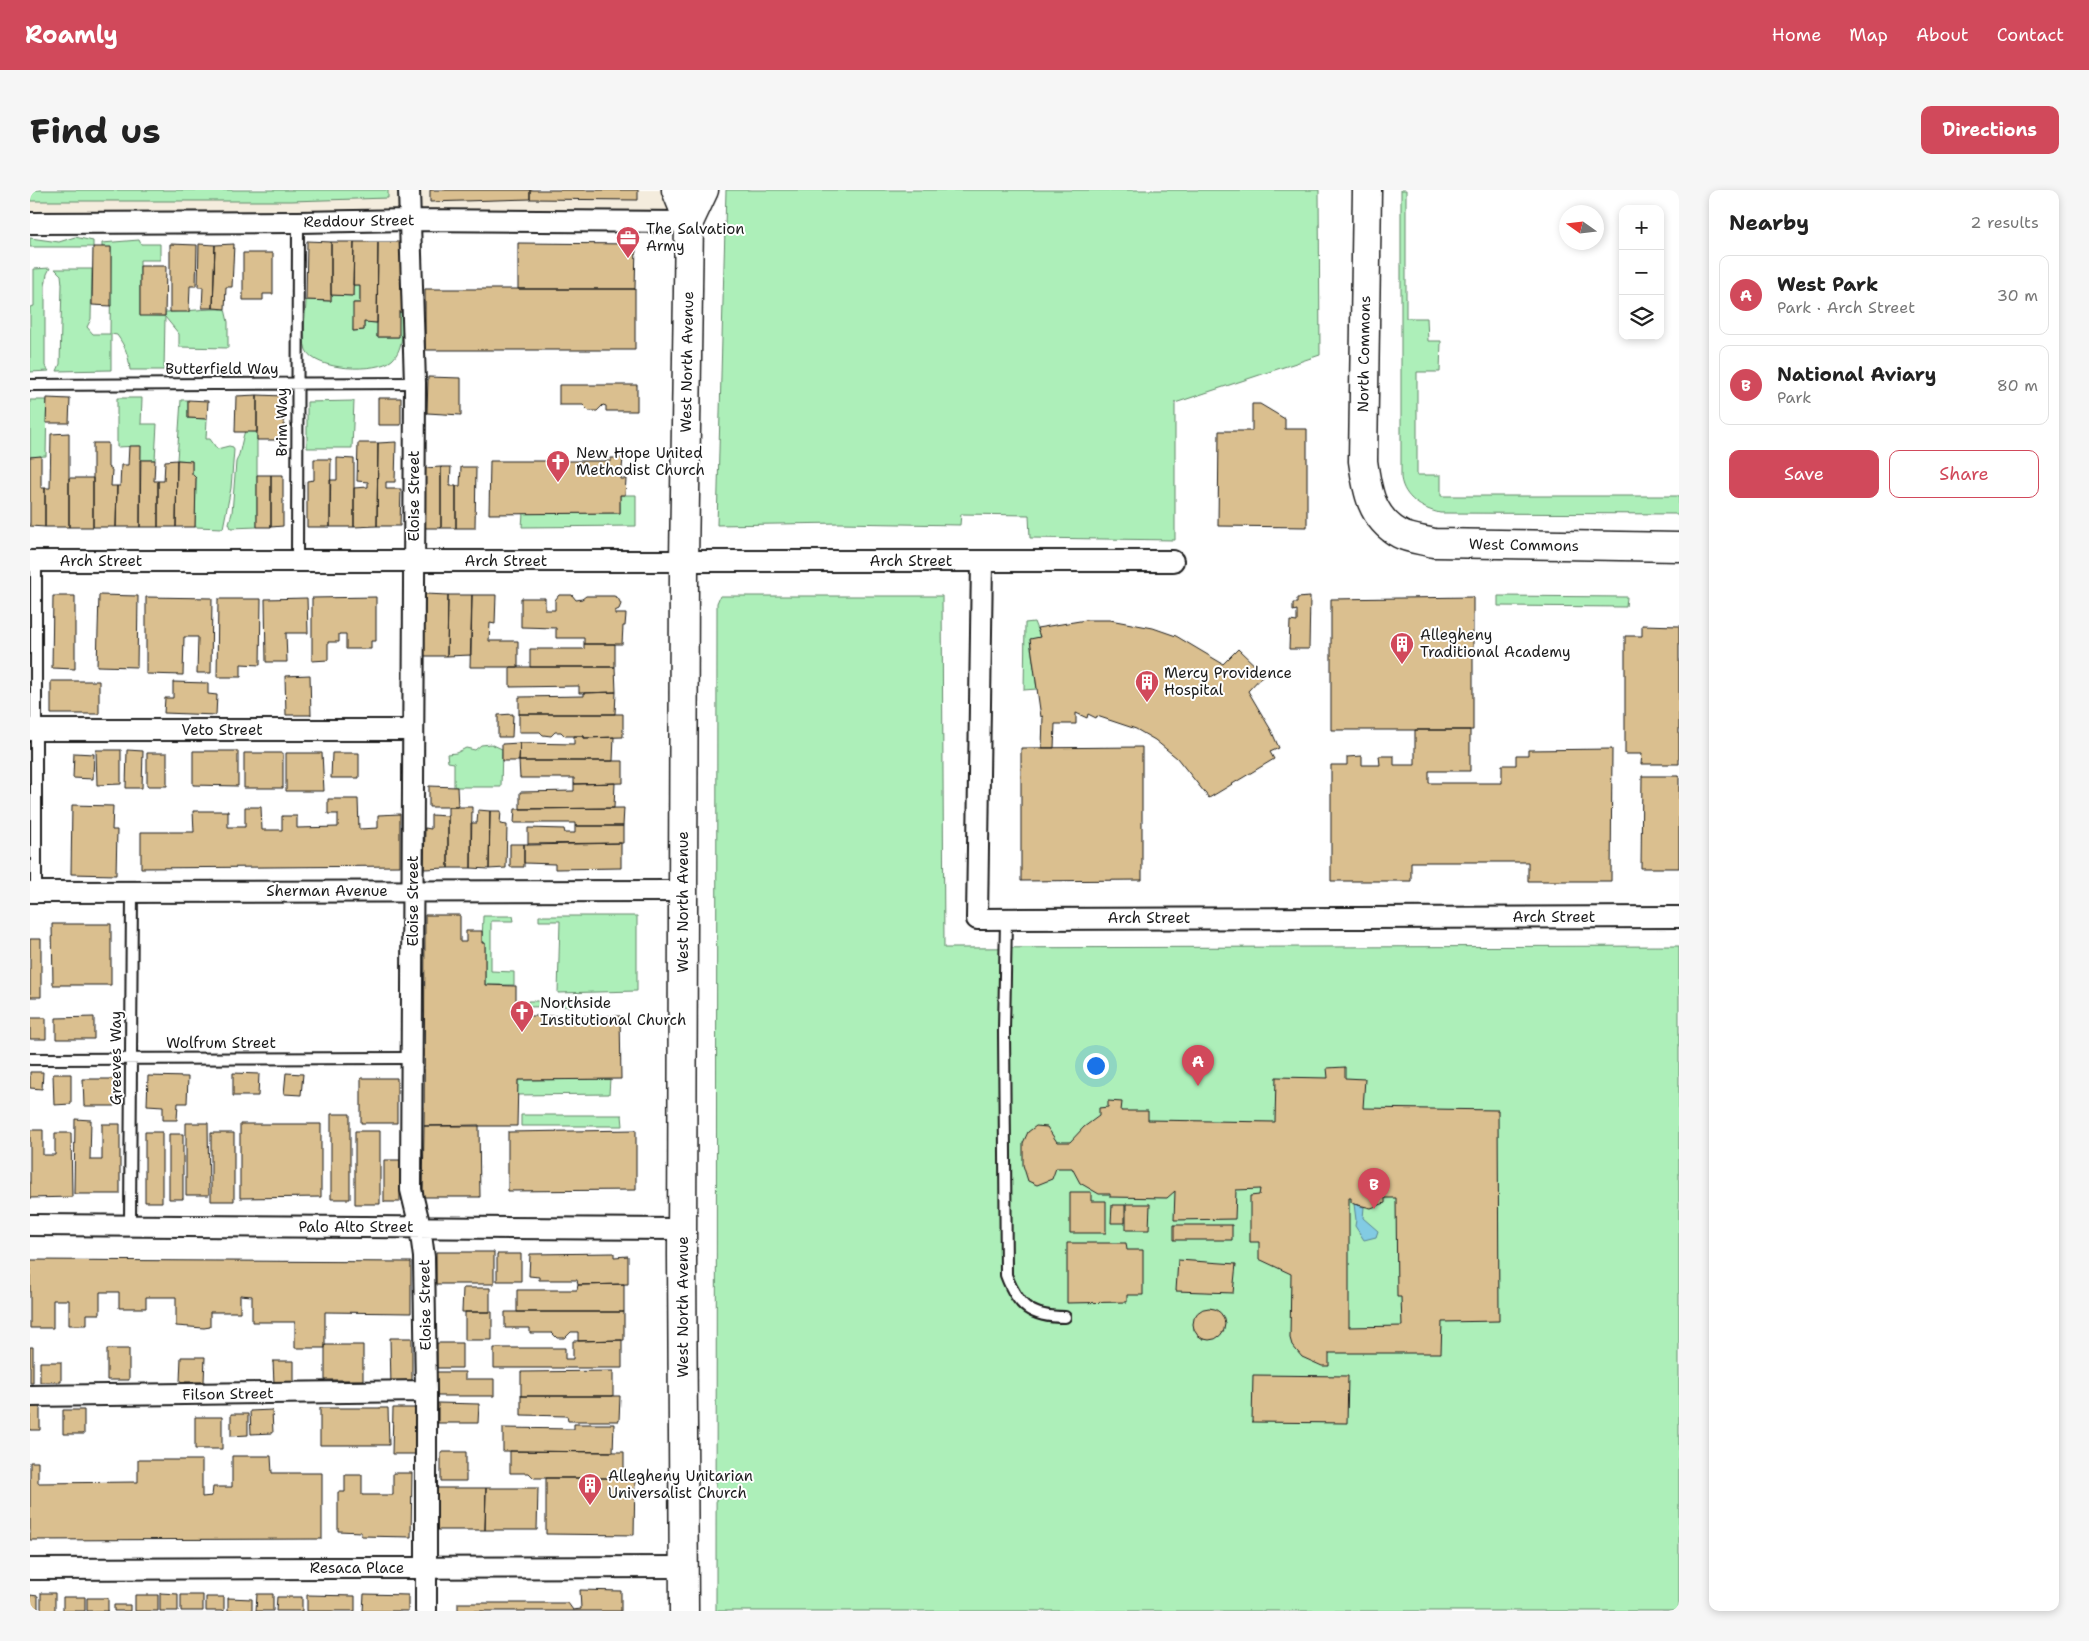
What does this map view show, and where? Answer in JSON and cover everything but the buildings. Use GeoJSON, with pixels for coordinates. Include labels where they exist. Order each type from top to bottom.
{"type":"FeatureCollection","features":[{"type":"Feature","properties":{"kind":"main road","name":"West North Avenue"},"geometry":{"type":"LineString","coordinates":[[676,190],[688,222],[684,561],[682,1229],[684,1611]]}},
{"type":"Feature","properties":{"kind":"main road","name":"West North Avenue"},"geometry":{"type":"LineString","coordinates":[[688,222],[704,190]]}},
{"type":"Feature","properties":{"kind":"main road","name":"North Commons"},"geometry":{"type":"LineString","coordinates":[[1367,190],[1363,461],[1366,486],[1377,516]]}},
{"type":"Feature","properties":{"kind":"main road","name":"West Commons"},"geometry":{"type":"LineString","coordinates":[[1377,516],[1400,534],[1434,543],[1679,547]]}},
{"type":"Feature","properties":{"kind":"street","name":"Eloise Street"},"geometry":{"type":"LineString","coordinates":[[409,190],[415,383],[412,1190],[424,1257],[426,1611]]}},
{"type":"Feature","properties":{"kind":"street","name":"Reddour Street"},"geometry":{"type":"LineString","coordinates":[[30,223],[410,220],[688,222]]}},
{"type":"Feature","properties":{"kind":"street","name":"Arch Street"},"geometry":{"type":"LineString","coordinates":[[33,561],[1173,561]]}},
{"type":"Feature","properties":{"kind":"street","name":"Arch Street"},"geometry":{"type":"LineString","coordinates":[[982,561],[978,919],[1679,917]]}},
{"type":"Feature","properties":{"kind":"street","name":"Veto Street"},"geometry":{"type":"LineString","coordinates":[[33,730],[413,730]]}},
{"type":"Feature","properties":{"kind":"street","name":"Sherman Avenue"},"geometry":{"type":"LineString","coordinates":[[33,892],[684,891]]}},
{"type":"Feature","properties":{"kind":"street","name":"Palo Alto Street"},"geometry":{"type":"LineString","coordinates":[[30,1225],[682,1229]]}},
{"type":"Feature","properties":{"kind":"street","name":"Filson Street"},"geometry":{"type":"LineString","coordinates":[[30,1396],[426,1391]]}},
{"type":"Feature","properties":{"kind":"street","name":"Resaca Place"},"geometry":{"type":"LineString","coordinates":[[30,1569],[684,1567]]}},
{"type":"Feature","properties":{"kind":"lane","name":"Brim Way"},"geometry":{"type":"LineString","coordinates":[[296,561],[298,222]]}},
{"type":"Feature","properties":{"kind":"lane","name":"Butterfield Way"},"geometry":{"type":"LineString","coordinates":[[30,384],[415,383]]}},
{"type":"Feature","properties":{"kind":"lane"},"geometry":{"type":"LineString","coordinates":[[33,561],[33,892]]}},
{"type":"Feature","properties":{"kind":"lane","name":"Greeves Way"},"geometry":{"type":"LineString","coordinates":[[130,1225],[132,891]]}},
{"type":"Feature","properties":{"kind":"lane"},"geometry":{"type":"LineString","coordinates":[[1006,919],[1004,1041],[1006,1275],[1012,1291],[1022,1305],[1035,1313],[1052,1317],[1065,1317]]}},
{"type":"Feature","properties":{"kind":"lane","name":"Wolfrum Street"},"geometry":{"type":"LineString","coordinates":[[30,1059],[412,1058]]}},
{"type":"Feature","properties":{"kind":"shaded area"},"geometry":{"type":"Polygon","coordinates":[[[30,190],[683,190],[689,222],[30,222],[30,190]]]}},
{"type":"Feature","properties":{"kind":"green space"},"geometry":{"type":"Polygon","coordinates":[[[30,190],[388,190],[388,198],[291,201],[30,201],[30,190]]]}},
{"type":"Feature","properties":{"kind":"green space"},"geometry":{"type":"Polygon","coordinates":[[[726,190],[1319,190],[1320,355],[1175,403],[1175,540],[1030,538],[1029,515],[961,514],[960,525],[840,523],[717,525],[726,190]]]}},
{"type":"Feature","properties":{"kind":"green space"},"geometry":{"type":"Polygon","coordinates":[[[1401,190],[1406,190],[1406,318],[1427,318],[1428,341],[1441,341],[1440,372],[1417,372],[1417,475],[1441,475],[1441,496],[1679,496],[1679,514],[1440,513],[1427,509],[1410,497],[1401,478],[1401,190]]]}},
{"type":"Feature","properties":{"kind":"green space"},"geometry":{"type":"Polygon","coordinates":[[[75,237],[93,241],[93,247],[30,247],[30,238],[59,242],[75,237]]]}},
{"type":"Feature","properties":{"kind":"green space"},"geometry":{"type":"Polygon","coordinates":[[[139,240],[141,244],[160,244],[160,260],[140,260],[140,315],[165,316],[165,312],[225,309],[228,322],[228,348],[179,347],[179,334],[165,317],[164,370],[130,370],[128,356],[122,343],[117,335],[111,334],[111,370],[57,371],[60,364],[62,284],[61,275],[55,269],[92,269],[91,319],[87,327],[93,334],[110,334],[111,248],[102,247],[102,243],[139,240]]]}},
{"type":"Feature","properties":{"kind":"green space"},"geometry":{"type":"Polygon","coordinates":[[[50,268],[45,286],[45,366],[49,371],[30,372],[30,307],[34,306],[34,269],[50,268]]]}},
{"type":"Feature","properties":{"kind":"green space"},"geometry":{"type":"Polygon","coordinates":[[[353,285],[360,285],[360,303],[354,303],[353,331],[364,330],[364,322],[377,323],[377,337],[398,337],[399,312],[402,312],[401,344],[399,350],[392,360],[384,364],[361,368],[333,366],[312,357],[306,350],[304,332],[306,300],[331,301],[331,295],[353,296],[353,285]]]}},
{"type":"Feature","properties":{"kind":"green space"},"geometry":{"type":"Polygon","coordinates":[[[117,398],[142,398],[141,424],[157,424],[155,460],[140,460],[140,446],[117,447],[117,398]]]}},
{"type":"Feature","properties":{"kind":"green space"},"geometry":{"type":"Polygon","coordinates":[[[30,400],[47,400],[46,456],[30,457],[30,400]]]}},
{"type":"Feature","properties":{"kind":"green space"},"geometry":{"type":"Polygon","coordinates":[[[181,400],[188,400],[188,418],[207,419],[206,439],[210,439],[217,449],[229,446],[233,447],[234,450],[231,488],[223,528],[195,527],[196,478],[192,474],[192,461],[177,460],[181,400]]]}},
{"type":"Feature","properties":{"kind":"green space"},"geometry":{"type":"Polygon","coordinates":[[[354,401],[352,448],[307,448],[307,402],[354,401]]]}},
{"type":"Feature","properties":{"kind":"green space"},"geometry":{"type":"Polygon","coordinates":[[[245,431],[257,432],[257,527],[231,528],[229,523],[232,513],[236,462],[245,431]]]}},
{"type":"Feature","properties":{"kind":"green space"},"geometry":{"type":"Polygon","coordinates":[[[620,495],[636,495],[636,526],[522,527],[523,513],[620,513],[620,495]]]}},
{"type":"Feature","properties":{"kind":"green space"},"geometry":{"type":"Polygon","coordinates":[[[720,596],[942,596],[944,948],[1679,946],[1679,1611],[716,1611],[717,603],[720,596]]]}},
{"type":"Feature","properties":{"kind":"green space"},"geometry":{"type":"Polygon","coordinates":[[[1498,596],[1627,597],[1626,607],[1498,606],[1498,596]]]}},
{"type":"Feature","properties":{"kind":"green space"},"geometry":{"type":"Polygon","coordinates":[[[1034,622],[1040,637],[1030,640],[1037,689],[1024,690],[1025,623],[1034,622]]]}},
{"type":"Feature","properties":{"kind":"green space"},"geometry":{"type":"Polygon","coordinates":[[[491,744],[502,749],[501,787],[454,787],[454,763],[448,762],[447,754],[456,753],[466,748],[475,750],[481,745],[491,744]]]}},
{"type":"Feature","properties":{"kind":"green space"},"geometry":{"type":"Polygon","coordinates":[[[483,916],[513,916],[514,921],[491,921],[491,971],[514,972],[514,985],[485,985],[485,943],[482,943],[483,916]]]}},
{"type":"Feature","properties":{"kind":"green space"},"geometry":{"type":"Polygon","coordinates":[[[539,916],[637,916],[637,991],[558,993],[560,921],[539,921],[539,916]]]}},
{"type":"Feature","properties":{"kind":"green space"},"geometry":{"type":"Polygon","coordinates":[[[528,1001],[572,1001],[572,1006],[527,1007],[528,1001]]]}},
{"type":"Feature","properties":{"kind":"green space"},"geometry":{"type":"Polygon","coordinates":[[[610,1079],[609,1094],[517,1095],[518,1080],[610,1079]]]}},
{"type":"Feature","properties":{"kind":"green space"},"geometry":{"type":"Polygon","coordinates":[[[521,1115],[622,1115],[623,1126],[521,1126],[521,1115]]]}},
{"type":"Feature","properties":{"kind":"water"},"geometry":{"type":"Polygon","coordinates":[[[1354,1204],[1364,1207],[1363,1218],[1378,1231],[1376,1237],[1364,1240],[1355,1226],[1354,1204]]]}},
{"type":"Feature","properties":{"kind":"place","name":"The Salvation Army"},"geometry":{"type":"Point","coordinates":[628,259]}},
{"type":"Feature","properties":{"kind":"place","name":"New Hope United Methodist Church"},"geometry":{"type":"Point","coordinates":[558,483]}},
{"type":"Feature","properties":{"kind":"place","name":"Allegheny Traditional Academy"},"geometry":{"type":"Point","coordinates":[1402,665]}},
{"type":"Feature","properties":{"kind":"place","name":"Mercy Providence Hospital"},"geometry":{"type":"Point","coordinates":[1147,703]}},
{"type":"Feature","properties":{"kind":"place","name":"Northside Institutional Church"},"geometry":{"type":"Point","coordinates":[522,1033]}},
{"type":"Feature","properties":{"kind":"place","name":"West Park"},"geometry":{"type":"Point","coordinates":[1198,1086]}},
{"type":"Feature","properties":{"kind":"place","name":"National Aviary"},"geometry":{"type":"Point","coordinates":[1374,1209]}},
{"type":"Feature","properties":{"kind":"place","name":"Allegheny Unitarian Universalist Church"},"geometry":{"type":"Point","coordinates":[590,1506]}}]}
